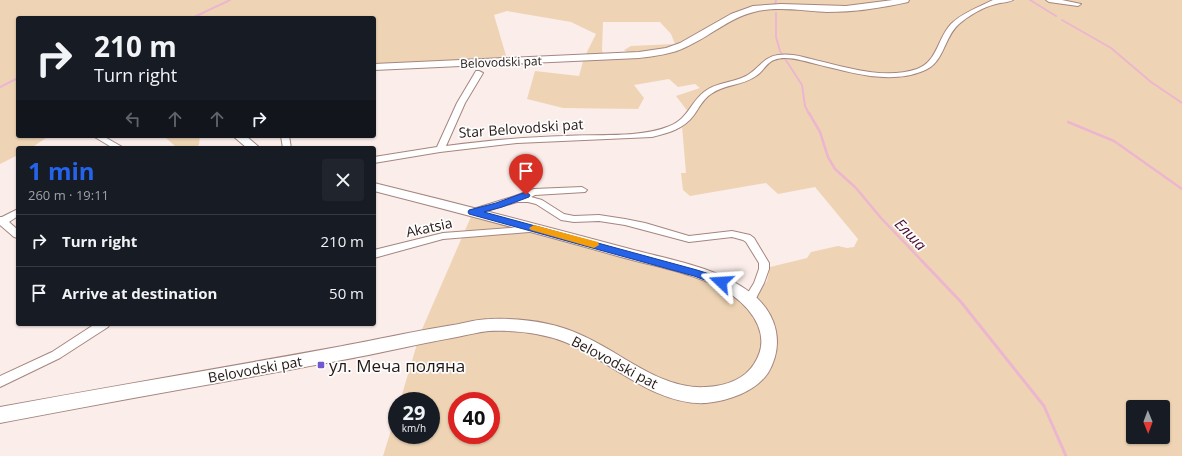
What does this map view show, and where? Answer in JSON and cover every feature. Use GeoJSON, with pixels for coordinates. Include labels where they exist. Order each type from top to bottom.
{"type":"FeatureCollection","features":[{"type":"Feature","properties":{"kind":"street","name":"Belovodski pat"},"geometry":{"type":"LineString","coordinates":[[376,68],[638,55],[670,49],[682,45],[739,13],[755,8],[860,8],[905,0]]}},
{"type":"Feature","properties":{"kind":"street"},"geometry":{"type":"LineString","coordinates":[[995,1],[1010,0]]}},
{"type":"Feature","properties":{"kind":"street"},"geometry":{"type":"LineString","coordinates":[[1049,0],[1078,4]]}},
{"type":"Feature","properties":{"kind":"street","name":"Star Belovodski pat"},"geometry":{"type":"LineString","coordinates":[[376,160],[440,149],[517,140],[649,135],[669,129],[685,121],[703,97],[710,91],[750,78],[759,71],[768,60],[783,57],[875,74],[900,74],[918,71],[933,63],[952,27],[972,13],[995,1]]}},
{"type":"Feature","properties":{"kind":"street"},"geometry":{"type":"LineString","coordinates":[[440,149],[461,103],[479,73]]}},
{"type":"Feature","properties":{"kind":"street"},"geometry":{"type":"LineString","coordinates":[[101,138],[116,146]]}},
{"type":"Feature","properties":{"kind":"street"},"geometry":{"type":"LineString","coordinates":[[242,138],[252,146]]}},
{"type":"Feature","properties":{"kind":"street","name":"Belovodski pat"},"geometry":{"type":"LineString","coordinates":[[0,414],[373,348],[437,333],[490,325],[539,328],[573,338],[664,388],[699,395],[722,393],[753,380],[762,368],[768,355],[769,335],[763,316],[749,301],[731,286],[711,278],[539,229],[376,188]]}},
{"type":"Feature","properties":{"kind":"street"},"geometry":{"type":"LineString","coordinates":[[473,212],[499,205],[534,192],[582,190]]}},
{"type":"Feature","properties":{"kind":"street"},"geometry":{"type":"LineString","coordinates":[[517,198],[539,202],[561,217],[574,219],[599,218],[624,222],[645,226],[689,239],[732,234],[746,237],[750,240],[764,263],[764,269],[759,283],[749,301]]}},
{"type":"Feature","properties":{"kind":"street"},"geometry":{"type":"LineString","coordinates":[[16,213],[1,221],[16,233]]}},
{"type":"Feature","properties":{"kind":"street","name":"Akatsia"},"geometry":{"type":"LineString","coordinates":[[376,253],[444,236],[539,229]]}},
{"type":"Feature","properties":{"kind":"street"},"geometry":{"type":"LineString","coordinates":[[0,382],[56,355],[101,326]]}},
{"type":"Feature","properties":{"kind":"shaded area"},"geometry":{"type":"Polygon","coordinates":[[[0,0],[1182,0],[1182,456],[383,456],[388,440],[388,444],[440,444],[440,392],[403,392],[420,334],[473,212],[711,277],[756,296],[767,281],[770,267],[807,258],[811,252],[838,246],[847,248],[854,247],[858,239],[815,187],[778,194],[766,183],[690,196],[683,190],[681,173],[686,173],[682,126],[692,117],[676,96],[700,88],[695,84],[678,87],[669,79],[634,85],[644,98],[638,109],[563,108],[527,99],[535,71],[579,76],[584,58],[596,34],[571,22],[507,11],[494,15],[507,59],[376,67],[376,16],[16,16],[16,138],[46,138],[34,146],[16,146],[16,156],[0,164],[0,0]],[[603,22],[602,51],[604,54],[629,53],[624,50],[631,46],[675,44],[671,34],[660,22],[603,22]]]}},
{"type":"Feature","properties":{"kind":"shaded area"},"geometry":{"type":"Polygon","coordinates":[[[166,138],[200,138],[199,145],[197,146],[175,146],[166,138]]]}},
{"type":"Feature","properties":{"kind":"waterway"},"geometry":{"type":"LineString","coordinates":[[196,16],[230,0]]}},
{"type":"Feature","properties":{"kind":"waterway","name":"Елша"},"geometry":{"type":"LineString","coordinates":[[775,5],[776,0]]}},
{"type":"Feature","properties":{"kind":"waterway"},"geometry":{"type":"LineString","coordinates":[[1030,0],[1056,16]]}},
{"type":"Feature","properties":{"kind":"waterway","name":"Елша"},"geometry":{"type":"LineString","coordinates":[[776,13],[776,37],[780,51],[802,85],[805,106],[809,114]]}},
{"type":"Feature","properties":{"kind":"waterway"},"geometry":{"type":"LineString","coordinates":[[1062,20],[1111,48],[1151,82],[1182,103]]}},
{"type":"Feature","properties":{"kind":"waterway"},"geometry":{"type":"LineString","coordinates":[[0,87],[16,79]]}},
{"type":"Feature","properties":{"kind":"waterway","name":"Елша"},"geometry":{"type":"LineString","coordinates":[[809,113],[820,132],[828,157],[835,169],[856,188],[881,218],[923,262]]}},
{"type":"Feature","properties":{"kind":"waterway"},"geometry":{"type":"LineString","coordinates":[[1068,122],[1114,141],[1182,189]]}},
{"type":"Feature","properties":{"kind":"waterway","name":"Елша"},"geometry":{"type":"LineString","coordinates":[[922,261],[961,302],[1044,406],[1066,456]]}},
{"type":"Feature","properties":{"kind":"slow traffic"},"geometry":{"type":"LineString","coordinates":[[534,228],[594,245]]}},
{"type":"Feature","properties":{"kind":"place","name":"ул. Меча поляна"},"geometry":{"type":"Point","coordinates":[321,365]}},
{"type":"Feature","properties":{"kind":"route"},"geometry":{"type":"LineString","coordinates":[[526,195],[499,205],[473,212],[697,273],[721,282]]}}]}
